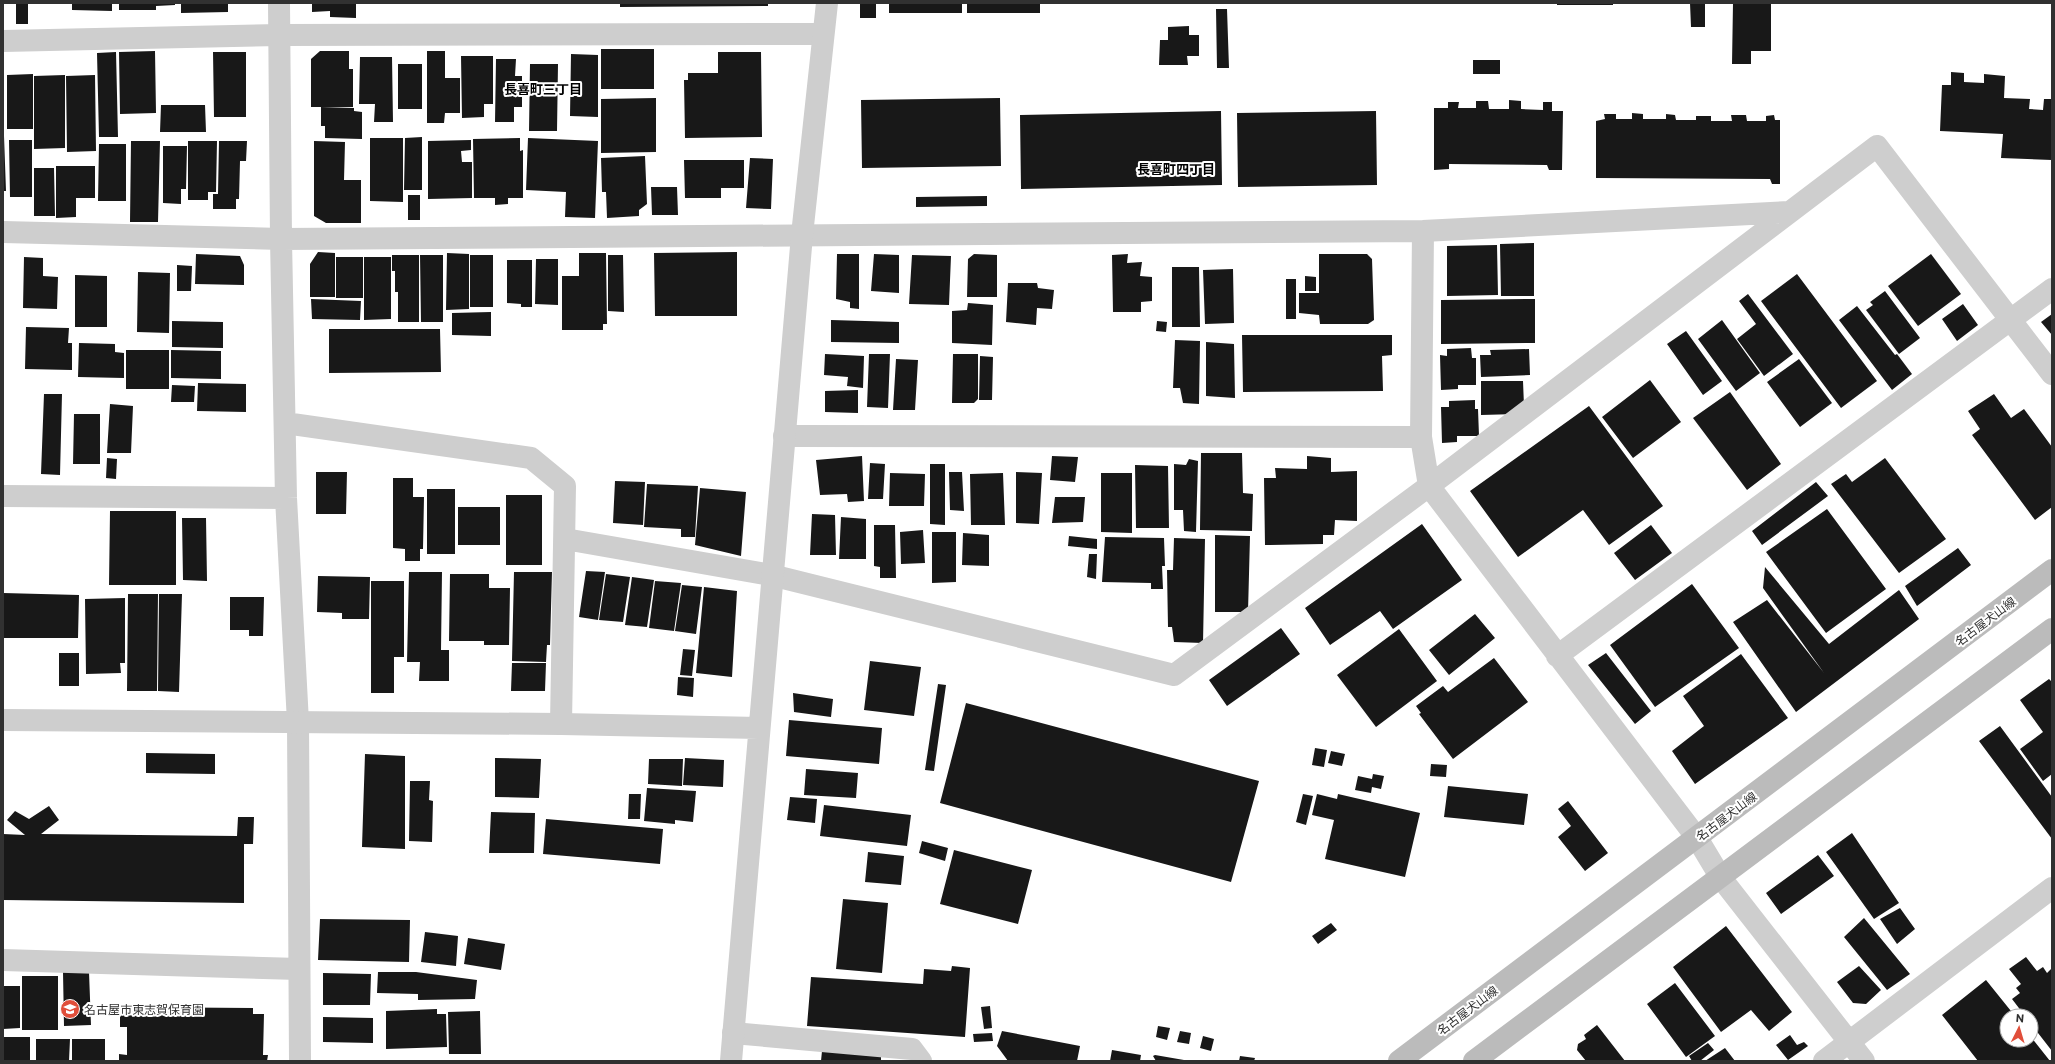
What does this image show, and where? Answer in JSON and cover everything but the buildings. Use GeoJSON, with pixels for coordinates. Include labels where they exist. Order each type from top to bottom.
{"type":"FeatureCollection","features":[{"type":"Feature","properties":{"kind":"main road","name":"名古屋犬山線"},"geometry":{"type":"LineString","coordinates":[[1399,1061],[2052,570]]}},
{"type":"Feature","properties":{"kind":"main road"},"geometry":{"type":"LineString","coordinates":[[1474,1061],[1721,878],[2052,629]]}},
{"type":"Feature","properties":{"kind":"street"},"geometry":{"type":"LineString","coordinates":[[280,3],[281,239],[286,498],[298,722],[300,1061]]}},
{"type":"Feature","properties":{"kind":"street"},"geometry":{"type":"LineString","coordinates":[[731,1061],[771,575],[802,235],[827,3]]}},
{"type":"Feature","properties":{"kind":"street"},"geometry":{"type":"LineString","coordinates":[[3,41],[279,35],[823,34]]}},
{"type":"Feature","properties":{"kind":"street"},"geometry":{"type":"LineString","coordinates":[[565,539],[771,575],[1174,676],[1429,486],[1877,146],[2052,374]]}},
{"type":"Feature","properties":{"kind":"street"},"geometry":{"type":"LineString","coordinates":[[3,232],[281,239],[1423,231],[1790,212]]}},
{"type":"Feature","properties":{"kind":"street"},"geometry":{"type":"LineString","coordinates":[[1423,231],[1421,438],[1429,486],[1697,838],[1721,878],[1850,1041],[1864,1061]]}},
{"type":"Feature","properties":{"kind":"street"},"geometry":{"type":"LineString","coordinates":[[1557,656],[2052,289]]}},
{"type":"Feature","properties":{"kind":"street"},"geometry":{"type":"LineString","coordinates":[[285,423],[531,458],[566,486],[561,724]]}},
{"type":"Feature","properties":{"kind":"street"},"geometry":{"type":"LineString","coordinates":[[784,436],[1421,438]]}},
{"type":"Feature","properties":{"kind":"street"},"geometry":{"type":"LineString","coordinates":[[3,496],[286,498]]}},
{"type":"Feature","properties":{"kind":"street"},"geometry":{"type":"LineString","coordinates":[[3,720],[561,724],[759,728]]}},
{"type":"Feature","properties":{"kind":"street"},"geometry":{"type":"LineString","coordinates":[[1824,1061],[2052,888]]}},
{"type":"Feature","properties":{"kind":"street"},"geometry":{"type":"LineString","coordinates":[[3,960],[299,969]]}},
{"type":"Feature","properties":{"kind":"street"},"geometry":{"type":"LineString","coordinates":[[733,1033],[912,1049],[921,1061]]}},
{"type":"Feature","properties":{"kind":"place","name":"名古屋市東志賀保育園"},"geometry":{"type":"Point","coordinates":[70,1009]}},
{"type":"Feature","properties":{"kind":"district","name":"長喜町三丁目"},"geometry":{"type":"Point","coordinates":[543,89]}},
{"type":"Feature","properties":{"kind":"district","name":"長喜町四丁目"},"geometry":{"type":"Point","coordinates":[1176,169]}}]}
